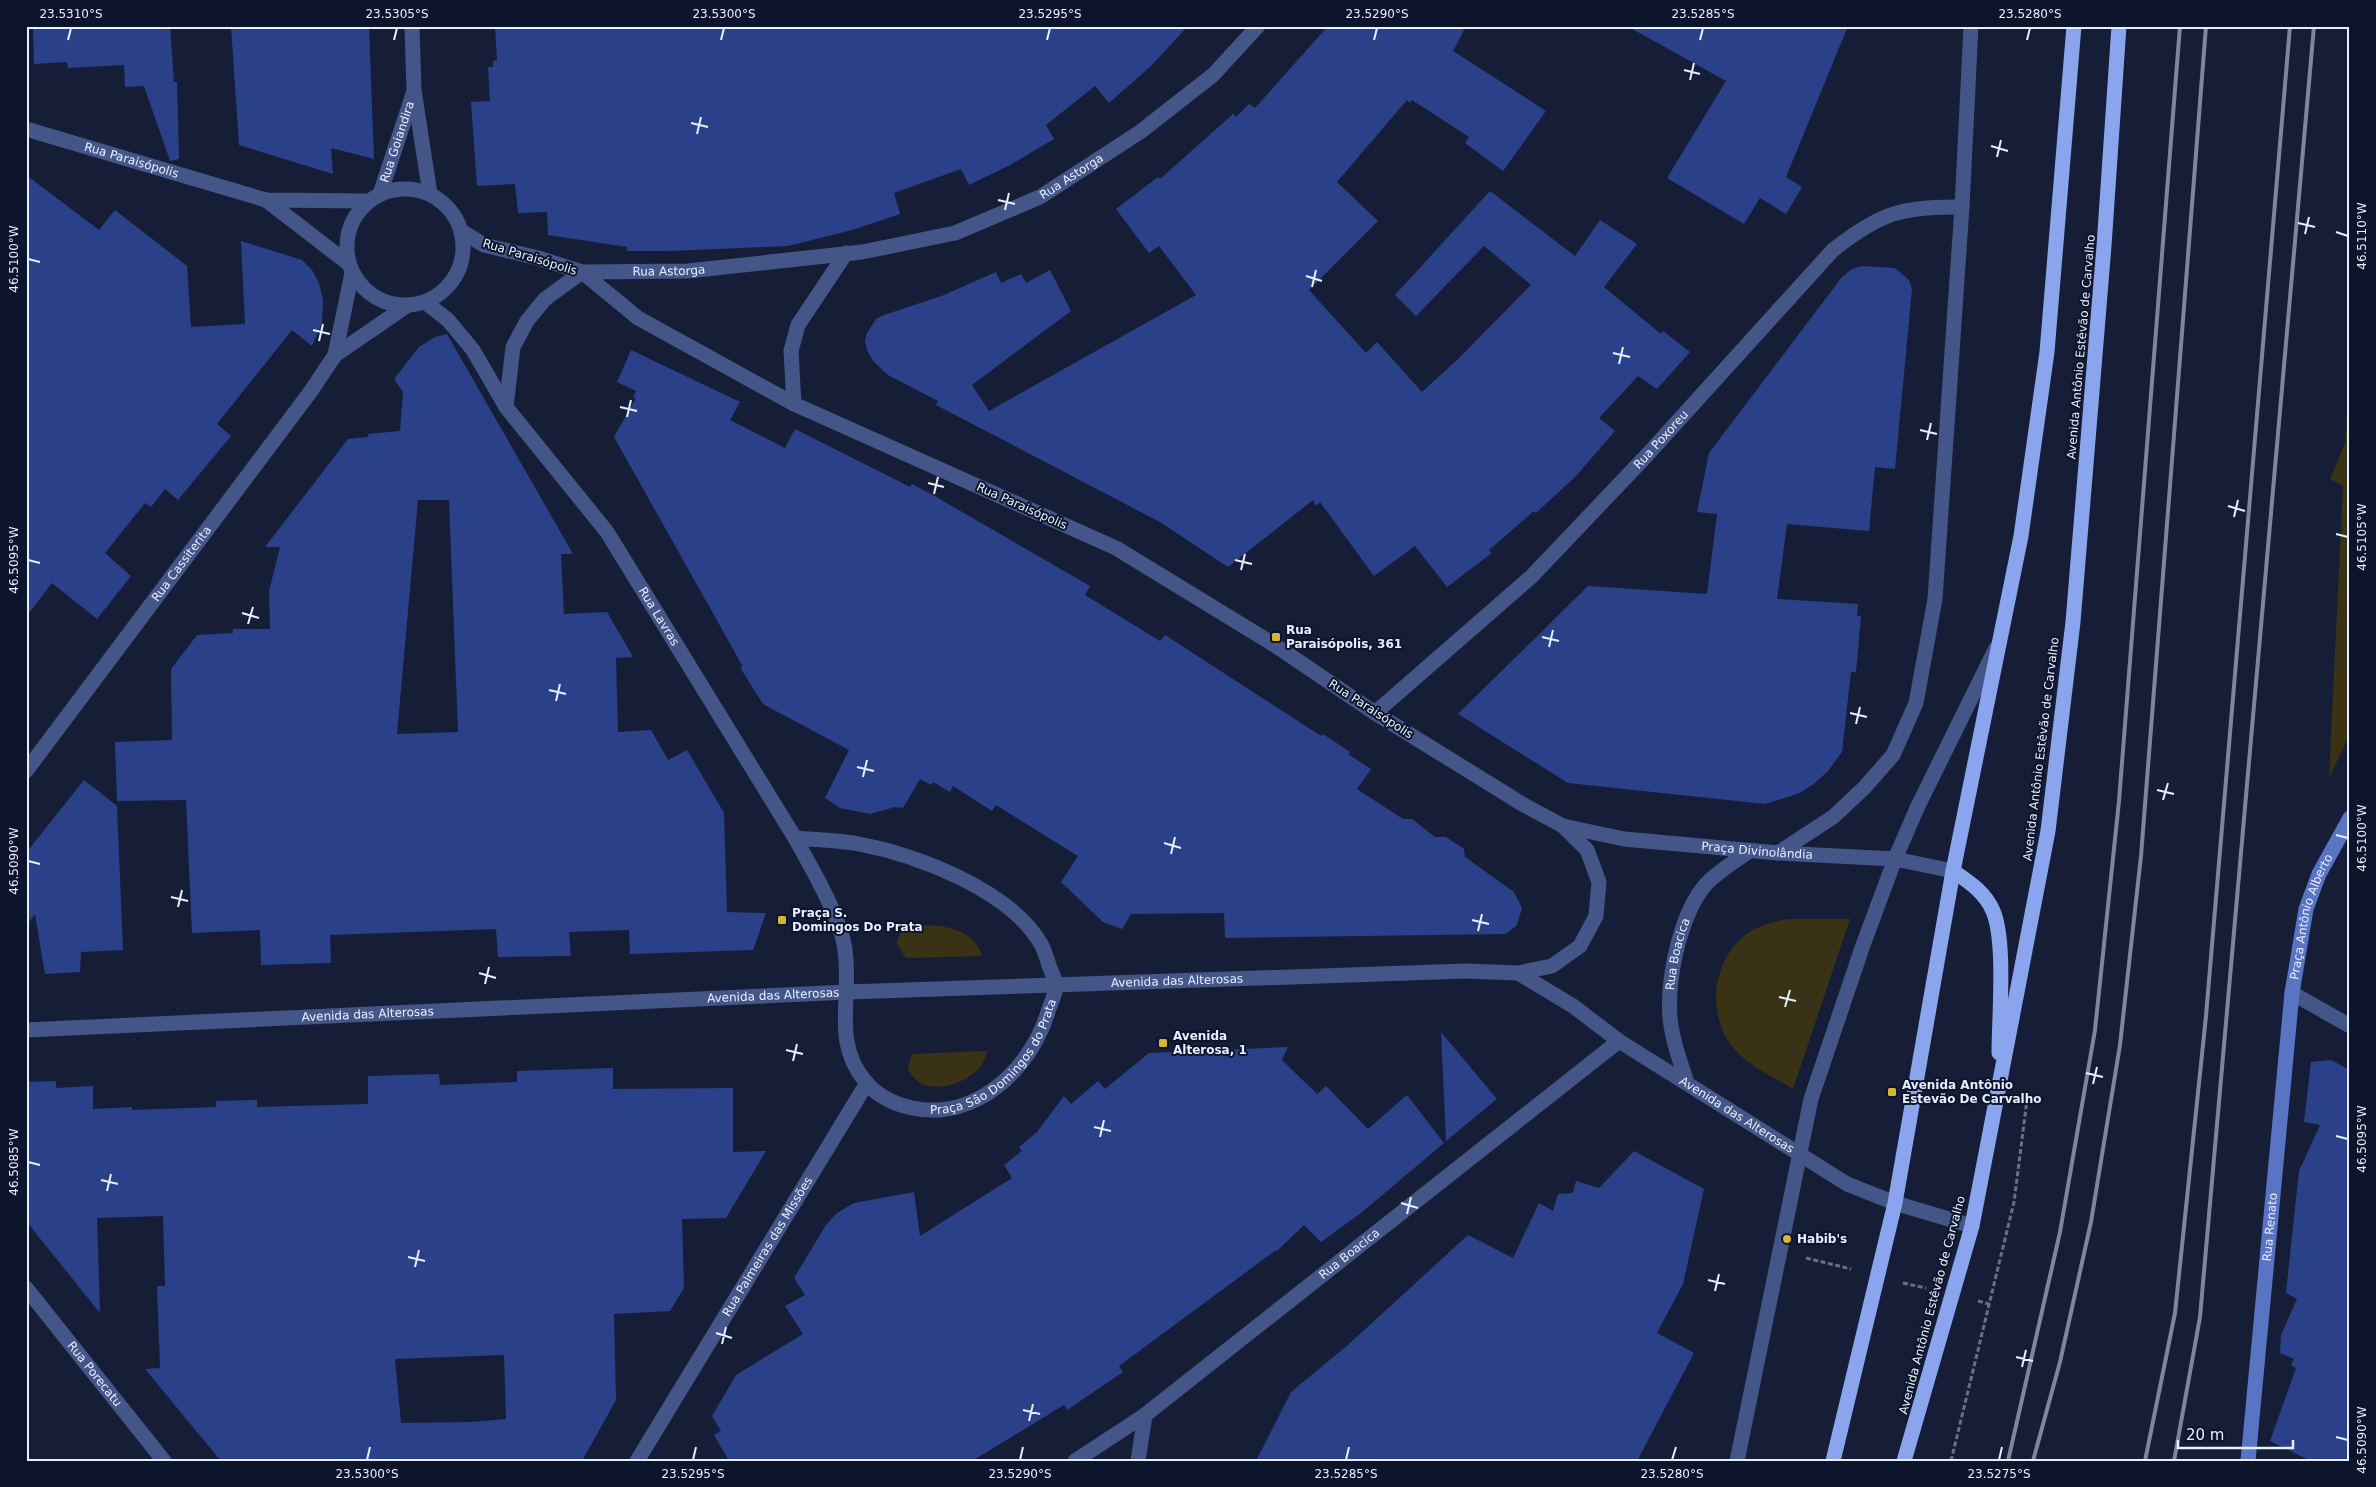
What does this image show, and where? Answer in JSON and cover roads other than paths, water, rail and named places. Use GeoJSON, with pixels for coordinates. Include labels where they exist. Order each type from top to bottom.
{"type":"FeatureCollection","features":[{"type":"Feature","properties":{"kind":"highway"},"geometry":{"type":"LineString","coordinates":[[1833,1461],[1895,1203],[1953,871],[2021,536],[2047,352],[2074,26]]}},
{"type":"Feature","properties":{"kind":"highway","name":"Avenida Antônio Estêvão de Carvalho"},"geometry":{"type":"LineString","coordinates":[[1904,1461],[1972,1226],[2048,831],[2070,641],[2104,246],[2119,26]]}},
{"type":"Feature","properties":{"kind":"highway"},"geometry":{"type":"LineString","coordinates":[[1953,871],[1979,889],[1993,911],[2000,941],[1999,1092]]}},
{"type":"Feature","properties":{"kind":"street","name":"Rua Goiandira"},"geometry":{"type":"LineString","coordinates":[[412,26],[414,90],[430,194]]}},
{"type":"Feature","properties":{"kind":"street","name":"Rua Astorga"},"geometry":{"type":"LineString","coordinates":[[582,272],[688,271],[846,254],[955,232],[1040,197],[1140,132],[1213,75],[1258,26]]}},
{"type":"Feature","properties":{"kind":"street"},"geometry":{"type":"LineString","coordinates":[[1778,853],[1833,817],[1864,788],[1893,755],[1916,703],[1936,598],[1962,207],[1971,26]]}},
{"type":"Feature","properties":{"kind":"street","name":"Rua Goiandira"},"geometry":{"type":"LineString","coordinates":[[374,198],[414,90]]}},
{"type":"Feature","properties":{"kind":"street","name":"Rua Paraisópolis"},"geometry":{"type":"LineString","coordinates":[[26,130],[266,200],[374,198]]}},
{"type":"Feature","properties":{"kind":"street"},"geometry":{"type":"LineString","coordinates":[[405,189],[430,194],[444,203],[454,216],[461,231],[462,260],[449,285],[425,302],[408,306],[385,302],[366,291],[351,268],[347,241],[354,218],[374,198],[405,189]]}},
{"type":"Feature","properties":{"kind":"street","name":"Rua Paraisópolis"},"geometry":{"type":"LineString","coordinates":[[266,200],[351,268]]}},
{"type":"Feature","properties":{"kind":"street","name":"Rua Poxoreu"},"geometry":{"type":"LineString","coordinates":[[1375,713],[1532,576],[1648,454],[1833,250],[1862,227],[1892,213],[1927,206],[1962,207]]}},
{"type":"Feature","properties":{"kind":"street","name":"Rua Paraisópolis"},"geometry":{"type":"LineString","coordinates":[[461,231],[484,245],[538,258],[582,272],[638,318],[794,404],[1116,548],[1264,639],[1375,713],[1524,805],[1563,826]]}},
{"type":"Feature","properties":{"kind":"street"},"geometry":{"type":"LineString","coordinates":[[794,404],[791,351],[798,325],[846,254]]}},
{"type":"Feature","properties":{"kind":"street","name":"Rua Cassiterita"},"geometry":{"type":"LineString","coordinates":[[335,355],[351,268]]}},
{"type":"Feature","properties":{"kind":"street"},"geometry":{"type":"LineString","coordinates":[[506,407],[513,348],[527,321],[545,299],[582,272]]}},
{"type":"Feature","properties":{"kind":"street","name":"Rua Lavras"},"geometry":{"type":"LineString","coordinates":[[425,302],[448,320],[474,350],[506,407],[607,532],[795,838]]}},
{"type":"Feature","properties":{"kind":"street","name":"Rua Cassiterita"},"geometry":{"type":"LineString","coordinates":[[26,771],[311,391],[335,355],[408,306]]}},
{"type":"Feature","properties":{"kind":"street"},"geometry":{"type":"LineString","coordinates":[[1737,1461],[1811,1099],[1863,945],[1895,859],[1916,808],[1998,642]]}},
{"type":"Feature","properties":{"kind":"street","name":"Praça Antônio Alberto"},"geometry":{"type":"LineString","coordinates":[[2292,993],[2306,909],[2319,874],[2350,818]]}},
{"type":"Feature","properties":{"kind":"street","name":"Praça Divinolândia"},"geometry":{"type":"LineString","coordinates":[[1563,826],[1624,839],[1749,851],[1895,859],[1953,871]]}},
{"type":"Feature","properties":{"kind":"street","name":"Avenida das Alterosas"},"geometry":{"type":"LineString","coordinates":[[26,1030],[848,992],[1466,971],[1518,972],[1552,966],[1580,946],[1596,916],[1599,882],[1587,850],[1563,826]]}},
{"type":"Feature","properties":{"kind":"street","name":"Praça São Domingos do Prata"},"geometry":{"type":"LineString","coordinates":[[795,838],[857,843],[914,857],[969,882],[1015,913],[1041,944],[1056,986],[1043,1029],[1021,1064],[995,1090],[959,1108],[926,1111],[893,1104],[866,1083],[851,1063],[845,1035],[848,992],[845,949],[816,876],[795,838]]}},
{"type":"Feature","properties":{"kind":"street","name":"Rua Boacica"},"geometry":{"type":"LineString","coordinates":[[1687,1083],[1671,1030],[1671,989],[1675,951],[1689,910],[1707,884],[1749,851]]}},
{"type":"Feature","properties":{"kind":"street","name":"Avenida das Alterosas"},"geometry":{"type":"LineString","coordinates":[[1518,972],[1574,1006],[1619,1041],[1847,1184],[1895,1203],[1972,1226]]}},
{"type":"Feature","properties":{"kind":"street"},"geometry":{"type":"LineString","coordinates":[[2292,993],[2350,1026]]}},
{"type":"Feature","properties":{"kind":"street","name":"Rua Renato"},"geometry":{"type":"LineString","coordinates":[[2248,1461],[2292,993]]}},
{"type":"Feature","properties":{"kind":"street","name":"Rua Boacica"},"geometry":{"type":"LineString","coordinates":[[1075,1461],[1146,1415],[1619,1041]]}},
{"type":"Feature","properties":{"kind":"street","name":"Rua Palmeiras das Missões"},"geometry":{"type":"LineString","coordinates":[[637,1461],[866,1083]]}},
{"type":"Feature","properties":{"kind":"street","name":"Rua Porecatu"},"geometry":{"type":"LineString","coordinates":[[26,1288],[164,1461]]}},
{"type":"Feature","properties":{"kind":"street"},"geometry":{"type":"LineString","coordinates":[[1138,1461],[1146,1415]]}},
{"type":"Feature","properties":{"kind":"railway"},"geometry":{"type":"LineString","coordinates":[[2008,1461],[2060,1232],[2095,1030],[2119,801],[2180,26]]}},
{"type":"Feature","properties":{"kind":"railway"},"geometry":{"type":"LineString","coordinates":[[2033,1461],[2060,1362],[2091,1222],[2120,1045],[2141,856],[2206,26]]}},
{"type":"Feature","properties":{"kind":"railway"},"geometry":{"type":"LineString","coordinates":[[2145,1461],[2175,1313],[2206,1016],[2290,26]]}},
{"type":"Feature","properties":{"kind":"railway"},"geometry":{"type":"LineString","coordinates":[[2174,1461],[2200,1317],[2314,26]]}},
{"type":"Feature","properties":{"kind":"place","name":"Rua Paraisópolis, 361"},"geometry":{"type":"Point","coordinates":[1276,637]}},
{"type":"Feature","properties":{"kind":"place","name":"Praça S. Domingos Do Prata"},"geometry":{"type":"Point","coordinates":[782,920]}},
{"type":"Feature","properties":{"kind":"place","name":"Avenida Alterosa, 1"},"geometry":{"type":"Point","coordinates":[1163,1043]}},
{"type":"Feature","properties":{"kind":"place","name":"Avenida Antônio Estevão De Carvalho"},"geometry":{"type":"Point","coordinates":[1892,1092]}},
{"type":"Feature","properties":{"kind":"place","name":"Habib's"},"geometry":{"type":"Point","coordinates":[1787,1239]}}]}
